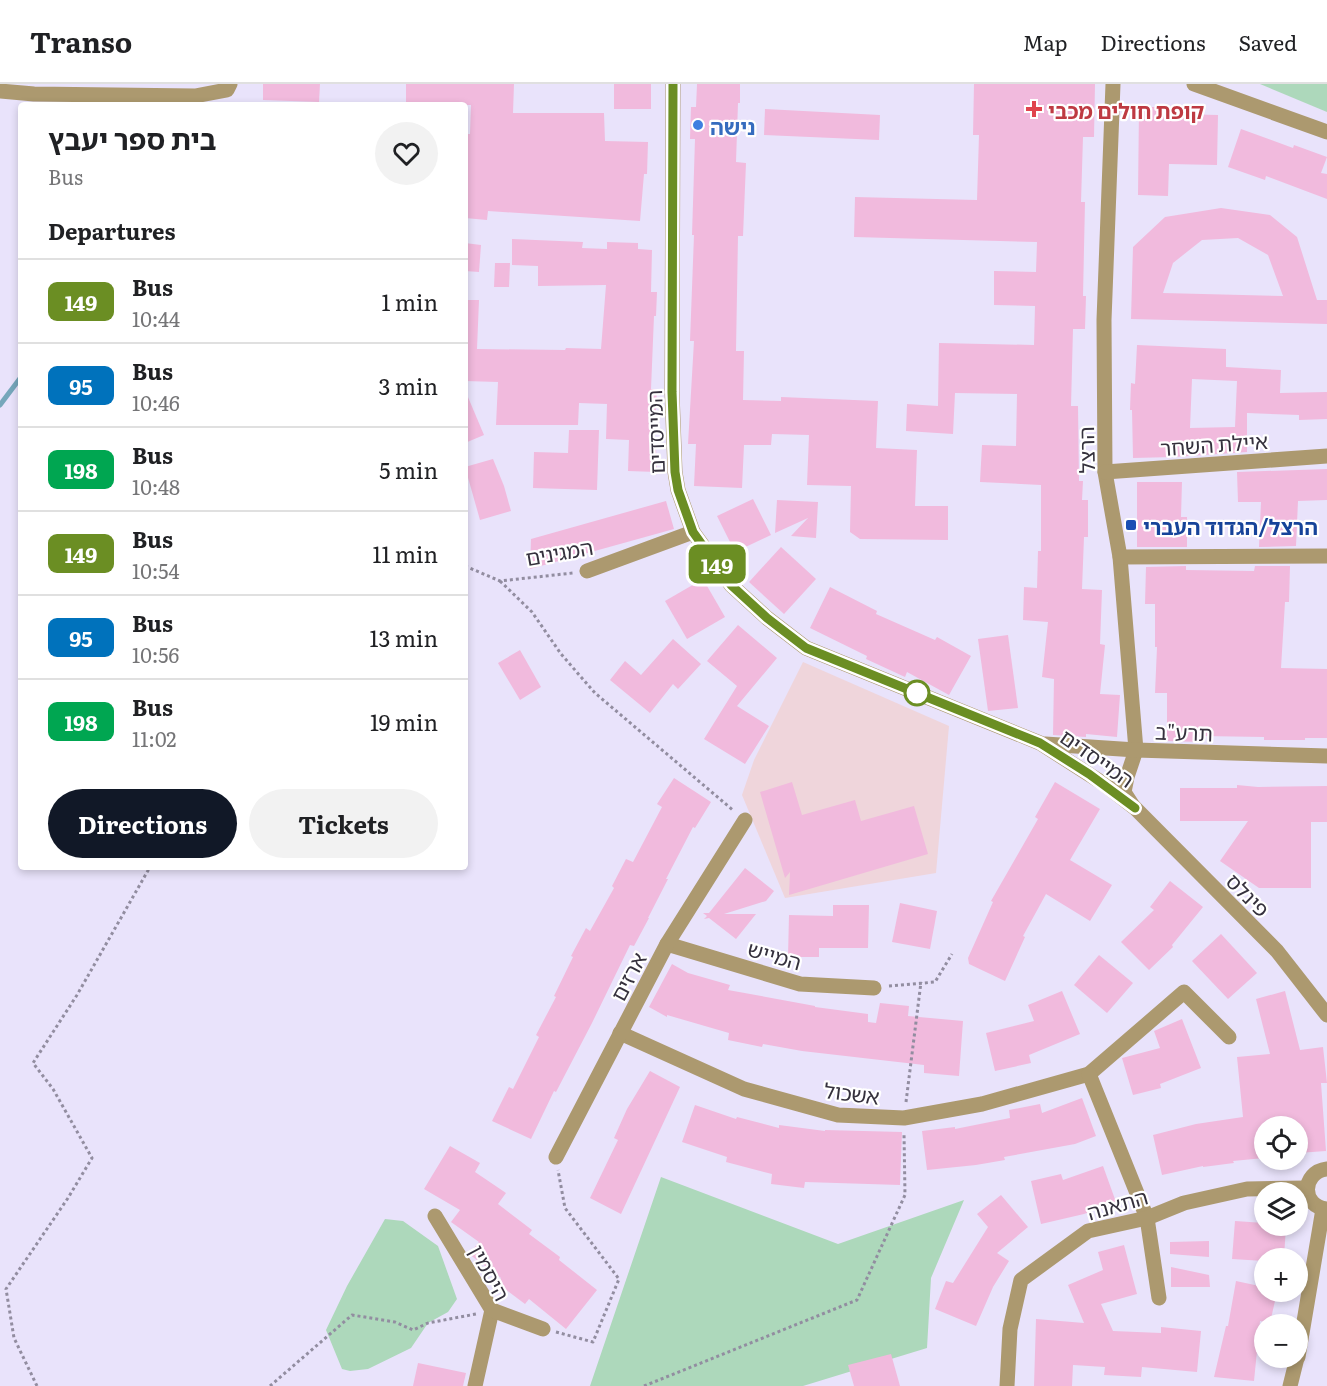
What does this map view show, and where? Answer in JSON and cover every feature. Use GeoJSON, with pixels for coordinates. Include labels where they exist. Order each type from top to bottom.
{"type":"FeatureCollection","features":[{"type":"Feature","properties":{"kind":"street"},"geometry":{"type":"LineString","coordinates":[[0,91],[34,94],[195,96],[227,90],[230,84]]}},
{"type":"Feature","properties":{"kind":"street","name":"המייסדים"},"geometry":{"type":"LineString","coordinates":[[673,84],[672,392],[675,472],[678,490],[693,532],[731,585],[767,618],[806,648],[1040,743],[1060,754],[1135,808]]}},
{"type":"Feature","properties":{"kind":"street","name":"הרצל"},"geometry":{"type":"LineString","coordinates":[[1113,84],[1104,320],[1105,472],[1120,557],[1136,750],[1124,792],[1135,808]]}},
{"type":"Feature","properties":{"kind":"street"},"geometry":{"type":"LineString","coordinates":[[1194,84],[1327,132]]}},
{"type":"Feature","properties":{"kind":"street","name":"איילת השחר"},"geometry":{"type":"LineString","coordinates":[[1105,472],[1327,456]]}},
{"type":"Feature","properties":{"kind":"street","name":"המגינים"},"geometry":{"type":"LineString","coordinates":[[587,571],[693,532]]}},
{"type":"Feature","properties":{"kind":"street"},"geometry":{"type":"LineString","coordinates":[[1120,557],[1327,556]]}},
{"type":"Feature","properties":{"kind":"street","name":"תרע\"ב"},"geometry":{"type":"LineString","coordinates":[[1040,743],[1136,750],[1327,756]]}},
{"type":"Feature","properties":{"kind":"street","name":"פינלס"},"geometry":{"type":"LineString","coordinates":[[1135,808],[1277,951],[1327,1015]]}},
{"type":"Feature","properties":{"kind":"street","name":"ארזים"},"geometry":{"type":"LineString","coordinates":[[556,1157],[667,944],[745,820]]}},
{"type":"Feature","properties":{"kind":"street","name":"המייש"},"geometry":{"type":"LineString","coordinates":[[667,944],[800,984],[874,988]]}},
{"type":"Feature","properties":{"kind":"street","name":"אשכול"},"geometry":{"type":"LineString","coordinates":[[620,1033],[744,1089],[838,1115],[904,1118],[982,1104],[1089,1074],[1184,992],[1229,1038]]}},
{"type":"Feature","properties":{"kind":"street"},"geometry":{"type":"LineString","coordinates":[[1089,1074],[1147,1218],[1159,1298]]}},
{"type":"Feature","properties":{"kind":"street"},"geometry":{"type":"LineString","coordinates":[[1308,1185],[1311,1176],[1327,1169]]}},
{"type":"Feature","properties":{"kind":"street","name":"התאנה"},"geometry":{"type":"LineString","coordinates":[[1007,1386],[1010,1329],[1021,1280],[1088,1231],[1147,1218],[1184,1203],[1254,1189]]}},
{"type":"Feature","properties":{"kind":"street"},"geometry":{"type":"LineString","coordinates":[[1305,1314],[1325,1209],[1318,1207],[1309,1199],[1308,1194]]}},
{"type":"Feature","properties":{"kind":"street","name":"היסמין"},"geometry":{"type":"LineString","coordinates":[[435,1216],[492,1310],[475,1386]]}},
{"type":"Feature","properties":{"kind":"street"},"geometry":{"type":"LineString","coordinates":[[492,1310],[543,1329]]}},
{"type":"Feature","properties":{"kind":"street"},"geometry":{"type":"LineString","coordinates":[[1290,1386],[1294,1368]]}},
{"type":"Feature","properties":{"kind":"path","name":"המגינים"},"geometry":{"type":"LineString","coordinates":[[468,567],[500,581],[587,571]]}},
{"type":"Feature","properties":{"kind":"path"},"geometry":{"type":"LineString","coordinates":[[500,581],[532,612],[561,654],[595,693],[745,820]]}},
{"type":"Feature","properties":{"kind":"path"},"geometry":{"type":"LineString","coordinates":[[37,1386],[14,1338],[6,1289],[68,1198],[92,1158],[53,1089],[33,1063],[77,995],[148,870]]}},
{"type":"Feature","properties":{"kind":"path"},"geometry":{"type":"LineString","coordinates":[[874,988],[936,982],[952,954]]}},
{"type":"Feature","properties":{"kind":"path"},"geometry":{"type":"LineString","coordinates":[[644,1386],[858,1300],[905,1195],[904,1118],[921,982]]}},
{"type":"Feature","properties":{"kind":"path"},"geometry":{"type":"LineString","coordinates":[[543,1329],[593,1342],[619,1279],[566,1208],[556,1157]]}},
{"type":"Feature","properties":{"kind":"path"},"geometry":{"type":"LineString","coordinates":[[270,1386],[352,1315],[395,1322],[413,1330],[428,1323],[492,1310]]}},
{"type":"Feature","properties":{"kind":"shaded area"},"geometry":{"type":"Polygon","coordinates":[[[803,662],[949,726],[936,873],[785,898],[742,795],[754,760],[803,662]]]}},
{"type":"Feature","properties":{"kind":"green space"},"geometry":{"type":"Polygon","coordinates":[[[1260,84],[1327,84],[1327,112],[1260,84]]]}},
{"type":"Feature","properties":{"kind":"green space"},"geometry":{"type":"Polygon","coordinates":[[[661,1177],[838,1244],[964,1200],[931,1278],[927,1348],[803,1386],[590,1386],[661,1177]]]}},
{"type":"Feature","properties":{"kind":"green space"},"geometry":{"type":"Polygon","coordinates":[[[385,1219],[403,1221],[438,1246],[457,1299],[448,1312],[428,1323],[411,1348],[368,1369],[350,1371],[342,1369],[326,1330],[347,1286],[385,1219]]]}},
{"type":"Feature","properties":{"kind":"building"},"geometry":{"type":"Polygon","coordinates":[[[263,84],[320,84],[319,102],[263,100],[263,84]]]}},
{"type":"Feature","properties":{"kind":"building"},"geometry":{"type":"Polygon","coordinates":[[[406,84],[514,84],[513,113],[604,113],[605,141],[648,142],[647,174],[644,174],[640,221],[488,211],[487,220],[468,218],[468,134],[470,134],[471,105],[468,105],[468,102],[406,102],[406,84]]]}},
{"type":"Feature","properties":{"kind":"building"},"geometry":{"type":"Polygon","coordinates":[[[614,84],[651,84],[651,109],[614,109],[614,84]]]}},
{"type":"Feature","properties":{"kind":"building"},"geometry":{"type":"Polygon","coordinates":[[[697,84],[740,84],[736,162],[746,163],[743,236],[738,236],[736,351],[744,351],[743,400],[781,401],[781,397],[878,401],[876,448],[917,450],[915,506],[948,506],[948,540],[860,539],[850,532],[851,486],[807,485],[809,435],[772,434],[771,445],[744,445],[742,488],[694,486],[696,444],[688,444],[694,341],[690,341],[695,139],[690,139],[691,107],[696,107],[697,84]]]}},
{"type":"Feature","properties":{"kind":"building"},"geometry":{"type":"Polygon","coordinates":[[[974,84],[1095,84],[1094,137],[1083,137],[1081,202],[1085,202],[1083,296],[1086,296],[1085,329],[1073,329],[1071,406],[1078,406],[1079,481],[1083,481],[1082,500],[1088,500],[1088,537],[1084,537],[1082,589],[1102,590],[1100,644],[1105,645],[1100,694],[1120,695],[1117,737],[1086,734],[1086,737],[1053,735],[1054,679],[1042,677],[1048,622],[1023,620],[1024,587],[1037,588],[1038,551],[1041,551],[1041,485],[980,482],[982,445],[1016,446],[1017,394],[955,393],[953,434],[906,431],[907,404],[938,406],[939,343],[1034,345],[1035,306],[994,305],[994,271],[1036,272],[1037,242],[854,237],[855,197],[977,200],[979,135],[973,135],[974,84]]]}},
{"type":"Feature","properties":{"kind":"building"},"geometry":{"type":"Polygon","coordinates":[[[1139,107],[1176,107],[1176,114],[1218,115],[1217,165],[1169,164],[1168,196],[1138,195],[1139,107]]]}},
{"type":"Feature","properties":{"kind":"building"},"geometry":{"type":"Polygon","coordinates":[[[765,109],[880,115],[879,140],[764,135],[765,109]]]}},
{"type":"Feature","properties":{"kind":"building"},"geometry":{"type":"Polygon","coordinates":[[[1241,129],[1293,148],[1294,145],[1327,157],[1321,173],[1327,174],[1327,199],[1266,176],[1265,180],[1228,167],[1241,129]]]}},
{"type":"Feature","properties":{"kind":"building"},"geometry":{"type":"Polygon","coordinates":[[[1221,208],[1270,215],[1297,237],[1317,300],[1327,300],[1327,324],[1131,319],[1133,247],[1165,217],[1221,208]],[[1238,238],[1202,240],[1173,263],[1163,293],[1283,296],[1268,255],[1238,238]]]}},
{"type":"Feature","properties":{"kind":"building"},"geometry":{"type":"Polygon","coordinates":[[[512,239],[583,242],[582,248],[607,249],[607,242],[638,243],[638,249],[652,250],[651,292],[657,292],[651,389],[657,389],[654,448],[656,448],[657,472],[628,471],[629,440],[606,439],[607,404],[579,403],[578,425],[496,425],[498,382],[468,381],[468,300],[479,300],[477,349],[601,349],[606,285],[538,286],[538,266],[512,265],[512,239]]]}},
{"type":"Feature","properties":{"kind":"building"},"geometry":{"type":"Polygon","coordinates":[[[468,243],[481,245],[479,272],[468,271],[468,243]]]}},
{"type":"Feature","properties":{"kind":"building"},"geometry":{"type":"Polygon","coordinates":[[[495,263],[510,263],[509,287],[494,287],[495,263]]]}},
{"type":"Feature","properties":{"kind":"building"},"geometry":{"type":"Polygon","coordinates":[[[1137,345],[1226,349],[1226,367],[1281,370],[1280,393],[1327,392],[1327,419],[1299,420],[1299,415],[1247,413],[1247,452],[1133,458],[1132,410],[1130,410],[1131,383],[1135,384],[1137,345]],[[1192,379],[1190,428],[1235,427],[1237,381],[1192,379]]]}},
{"type":"Feature","properties":{"kind":"building"},"geometry":{"type":"Polygon","coordinates":[[[468,397],[484,435],[468,442],[468,397]]]}},
{"type":"Feature","properties":{"kind":"building"},"geometry":{"type":"Polygon","coordinates":[[[569,430],[599,430],[597,490],[533,488],[534,452],[568,453],[569,430]]]}},
{"type":"Feature","properties":{"kind":"building"},"geometry":{"type":"Polygon","coordinates":[[[493,459],[511,511],[480,520],[468,478],[468,466],[493,459]]]}},
{"type":"Feature","properties":{"kind":"building"},"geometry":{"type":"Polygon","coordinates":[[[1327,469],[1327,500],[1298,501],[1296,546],[1259,547],[1261,502],[1238,502],[1237,472],[1327,469]]]}},
{"type":"Feature","properties":{"kind":"building"},"geometry":{"type":"Polygon","coordinates":[[[1137,482],[1182,482],[1181,517],[1187,517],[1187,547],[1137,547],[1137,482]]]}},
{"type":"Feature","properties":{"kind":"building"},"geometry":{"type":"Polygon","coordinates":[[[753,499],[771,535],[735,552],[717,516],[753,499]]]}},
{"type":"Feature","properties":{"kind":"building"},"geometry":{"type":"Polygon","coordinates":[[[777,500],[818,502],[816,538],[791,536],[808,518],[775,533],[777,500]]]}},
{"type":"Feature","properties":{"kind":"building"},"geometry":{"type":"Polygon","coordinates":[[[666,501],[674,529],[530,569],[531,539],[666,501]]]}},
{"type":"Feature","properties":{"kind":"building"},"geometry":{"type":"Polygon","coordinates":[[[781,547],[816,579],[784,614],[749,582],[781,547]]]}},
{"type":"Feature","properties":{"kind":"building"},"geometry":{"type":"Polygon","coordinates":[[[1186,566],[1186,570],[1254,571],[1255,566],[1290,566],[1289,602],[1285,602],[1281,668],[1327,669],[1327,738],[1264,740],[1264,737],[1202,736],[1202,742],[1167,741],[1167,693],[1155,693],[1157,647],[1155,647],[1155,604],[1145,604],[1146,567],[1186,566]]]}},
{"type":"Feature","properties":{"kind":"building"},"geometry":{"type":"Polygon","coordinates":[[[703,579],[725,617],[687,639],[665,601],[703,579]]]}},
{"type":"Feature","properties":{"kind":"building"},"geometry":{"type":"Polygon","coordinates":[[[830,587],[877,611],[876,614],[935,640],[937,637],[971,656],[949,695],[907,672],[905,677],[866,659],[867,656],[810,628],[830,587]]]}},
{"type":"Feature","properties":{"kind":"building"},"geometry":{"type":"Polygon","coordinates":[[[738,625],[777,658],[737,706],[769,726],[745,764],[704,739],[737,686],[707,661],[738,625]]]}},
{"type":"Feature","properties":{"kind":"building"},"geometry":{"type":"Polygon","coordinates":[[[1008,635],[1018,708],[988,711],[978,639],[1008,635]]]}},
{"type":"Feature","properties":{"kind":"building"},"geometry":{"type":"Polygon","coordinates":[[[673,639],[701,664],[678,689],[673,684],[650,713],[610,680],[625,661],[641,675],[673,639]]]}},
{"type":"Feature","properties":{"kind":"building"},"geometry":{"type":"Polygon","coordinates":[[[520,650],[541,687],[520,700],[498,663],[520,650]]]}},
{"type":"Feature","properties":{"kind":"building"},"geometry":{"type":"Polygon","coordinates":[[[674,778],[711,802],[695,828],[693,827],[649,918],[634,946],[630,945],[531,1139],[492,1121],[509,1087],[513,1089],[539,1037],[536,1035],[556,997],[554,996],[573,957],[571,956],[586,928],[590,931],[614,888],[612,886],[626,859],[633,862],[662,807],[657,804],[674,778]]]}},
{"type":"Feature","properties":{"kind":"building"},"geometry":{"type":"Polygon","coordinates":[[[792,782],[802,815],[855,800],[861,821],[914,806],[928,854],[789,895],[790,872],[785,878],[760,792],[792,782]]]}},
{"type":"Feature","properties":{"kind":"building"},"geometry":{"type":"Polygon","coordinates":[[[1055,782],[1100,809],[1070,860],[1112,885],[1090,921],[1046,894],[1023,936],[1025,937],[1005,981],[969,964],[968,958],[993,902],[991,901],[1038,819],[1035,817],[1055,782]]]}},
{"type":"Feature","properties":{"kind":"building"},"geometry":{"type":"Polygon","coordinates":[[[1237,785],[1327,786],[1327,822],[1311,822],[1311,888],[1259,888],[1220,861],[1248,821],[1180,821],[1180,788],[1237,788],[1237,785]]]}},
{"type":"Feature","properties":{"kind":"building"},"geometry":{"type":"Polygon","coordinates":[[[745,868],[774,891],[766,901],[724,914],[756,914],[736,939],[709,918],[704,919],[707,916],[703,913],[709,913],[745,868]]]}},
{"type":"Feature","properties":{"kind":"building"},"geometry":{"type":"Polygon","coordinates":[[[1170,881],[1203,907],[1172,945],[1173,947],[1149,970],[1121,942],[1154,910],[1150,907],[1170,881]]]}},
{"type":"Feature","properties":{"kind":"building"},"geometry":{"type":"Polygon","coordinates":[[[900,903],[937,911],[930,949],[892,942],[900,903]]]}},
{"type":"Feature","properties":{"kind":"building"},"geometry":{"type":"Polygon","coordinates":[[[833,905],[869,905],[868,948],[819,948],[819,957],[788,957],[789,915],[833,916],[833,905]]]}},
{"type":"Feature","properties":{"kind":"building"},"geometry":{"type":"Polygon","coordinates":[[[1221,934],[1257,973],[1228,999],[1192,961],[1221,934]]]}},
{"type":"Feature","properties":{"kind":"building"},"geometry":{"type":"Polygon","coordinates":[[[1099,955],[1133,983],[1107,1013],[1074,985],[1099,955]]]}},
{"type":"Feature","properties":{"kind":"building"},"geometry":{"type":"Polygon","coordinates":[[[672,964],[688,973],[730,985],[728,990],[815,1007],[868,1014],[868,1022],[876,1023],[880,1003],[909,1006],[908,1016],[963,1021],[959,1076],[924,1073],[924,1065],[802,1051],[763,1044],[762,1047],[728,1040],[729,1033],[667,1015],[667,1017],[649,1007],[672,964]]]}},
{"type":"Feature","properties":{"kind":"building"},"geometry":{"type":"Polygon","coordinates":[[[1062,991],[1080,1034],[1029,1055],[1031,1063],[995,1071],[986,1033],[1034,1021],[1028,1005],[1062,991]]]}},
{"type":"Feature","properties":{"kind":"building"},"geometry":{"type":"Polygon","coordinates":[[[1285,991],[1300,1050],[1323,1047],[1327,1083],[1321,1083],[1326,1151],[1308,1152],[1308,1116],[1254,1116],[1254,1159],[1203,1166],[1162,1175],[1153,1135],[1196,1124],[1243,1117],[1237,1057],[1270,1054],[1256,999],[1285,991]]]}},
{"type":"Feature","properties":{"kind":"building"},"geometry":{"type":"Polygon","coordinates":[[[1182,1019],[1201,1068],[1160,1084],[1161,1088],[1133,1095],[1122,1058],[1160,1048],[1154,1031],[1182,1019]]]}},
{"type":"Feature","properties":{"kind":"building"},"geometry":{"type":"Polygon","coordinates":[[[650,1071],[680,1087],[621,1214],[590,1198],[618,1140],[614,1138],[627,1109],[650,1071]]]}},
{"type":"Feature","properties":{"kind":"building"},"geometry":{"type":"Polygon","coordinates":[[[1082,1098],[1096,1136],[1075,1144],[1004,1157],[1005,1160],[927,1170],[922,1131],[955,1127],[955,1129],[1010,1118],[1009,1110],[1040,1104],[1042,1113],[1082,1098]]]}},
{"type":"Feature","properties":{"kind":"building"},"geometry":{"type":"Polygon","coordinates":[[[695,1105],[736,1119],[737,1117],[779,1128],[779,1125],[825,1131],[902,1132],[900,1185],[805,1182],[804,1188],[771,1184],[772,1174],[726,1162],[727,1157],[682,1142],[695,1105]]]}},
{"type":"Feature","properties":{"kind":"building"},"geometry":{"type":"Polygon","coordinates":[[[450,1146],[480,1163],[475,1172],[506,1193],[498,1204],[532,1230],[529,1234],[560,1257],[559,1260],[597,1290],[566,1329],[529,1299],[525,1304],[497,1283],[501,1278],[469,1254],[479,1242],[451,1222],[460,1210],[424,1189],[450,1146]]]}},
{"type":"Feature","properties":{"kind":"building"},"geometry":{"type":"Polygon","coordinates":[[[1103,1166],[1116,1202],[1084,1214],[1041,1224],[1031,1181],[1061,1174],[1063,1180],[1103,1166]]]}},
{"type":"Feature","properties":{"kind":"building"},"geometry":{"type":"Polygon","coordinates":[[[1001,1195],[1028,1227],[997,1253],[1009,1261],[993,1287],[976,1326],[935,1309],[946,1281],[953,1283],[988,1227],[977,1214],[1001,1195]]]}},
{"type":"Feature","properties":{"kind":"building"},"geometry":{"type":"Polygon","coordinates":[[[1235,1221],[1254,1222],[1254,1236],[1285,1236],[1285,1248],[1254,1248],[1254,1260],[1232,1259],[1235,1221]]]}},
{"type":"Feature","properties":{"kind":"building"},"geometry":{"type":"Polygon","coordinates":[[[1209,1241],[1209,1257],[1170,1254],[1170,1242],[1209,1241]]]}},
{"type":"Feature","properties":{"kind":"building"},"geometry":{"type":"Polygon","coordinates":[[[1124,1245],[1137,1294],[1101,1304],[1113,1331],[1161,1333],[1161,1327],[1201,1331],[1197,1372],[1142,1367],[1141,1377],[1104,1375],[1105,1367],[1073,1365],[1072,1386],[1034,1386],[1036,1319],[1084,1323],[1068,1285],[1103,1270],[1098,1252],[1124,1245]]]}},
{"type":"Feature","properties":{"kind":"building"},"geometry":{"type":"Polygon","coordinates":[[[1171,1267],[1209,1275],[1210,1287],[1171,1287],[1171,1267]]]}},
{"type":"Feature","properties":{"kind":"building"},"geometry":{"type":"Polygon","coordinates":[[[1236,1281],[1254,1285],[1254,1302],[1275,1302],[1272,1314],[1254,1314],[1254,1381],[1214,1377],[1226,1326],[1228,1326],[1236,1281]]]}},
{"type":"Feature","properties":{"kind":"building"},"geometry":{"type":"Polygon","coordinates":[[[891,1354],[900,1386],[854,1386],[848,1365],[891,1354]]]}},
{"type":"Feature","properties":{"kind":"building"},"geometry":{"type":"Polygon","coordinates":[[[418,1363],[466,1373],[463,1386],[413,1386],[418,1363]]]}},
{"type":"Feature","properties":{"kind":"waterway"},"geometry":{"type":"LineString","coordinates":[[0,405],[18,381]]}},
{"type":"Feature","properties":{"kind":"bus line","name":"149"},"geometry":{"type":"LineString","coordinates":[[673,84],[672,392],[675,472],[678,490],[693,532],[731,585],[767,618],[806,648],[1040,743],[1104,784],[1135,808]]}},
{"type":"Feature","properties":{"kind":"place","name":"קופת חולים מכבי"},"geometry":{"type":"Point","coordinates":[1034,109]}},
{"type":"Feature","properties":{"kind":"place","name":"נישה"},"geometry":{"type":"Point","coordinates":[698,125]}},
{"type":"Feature","properties":{"kind":"place","name":"הרצל/הגדוד העברי"},"geometry":{"type":"Point","coordinates":[1131,525]}}]}
